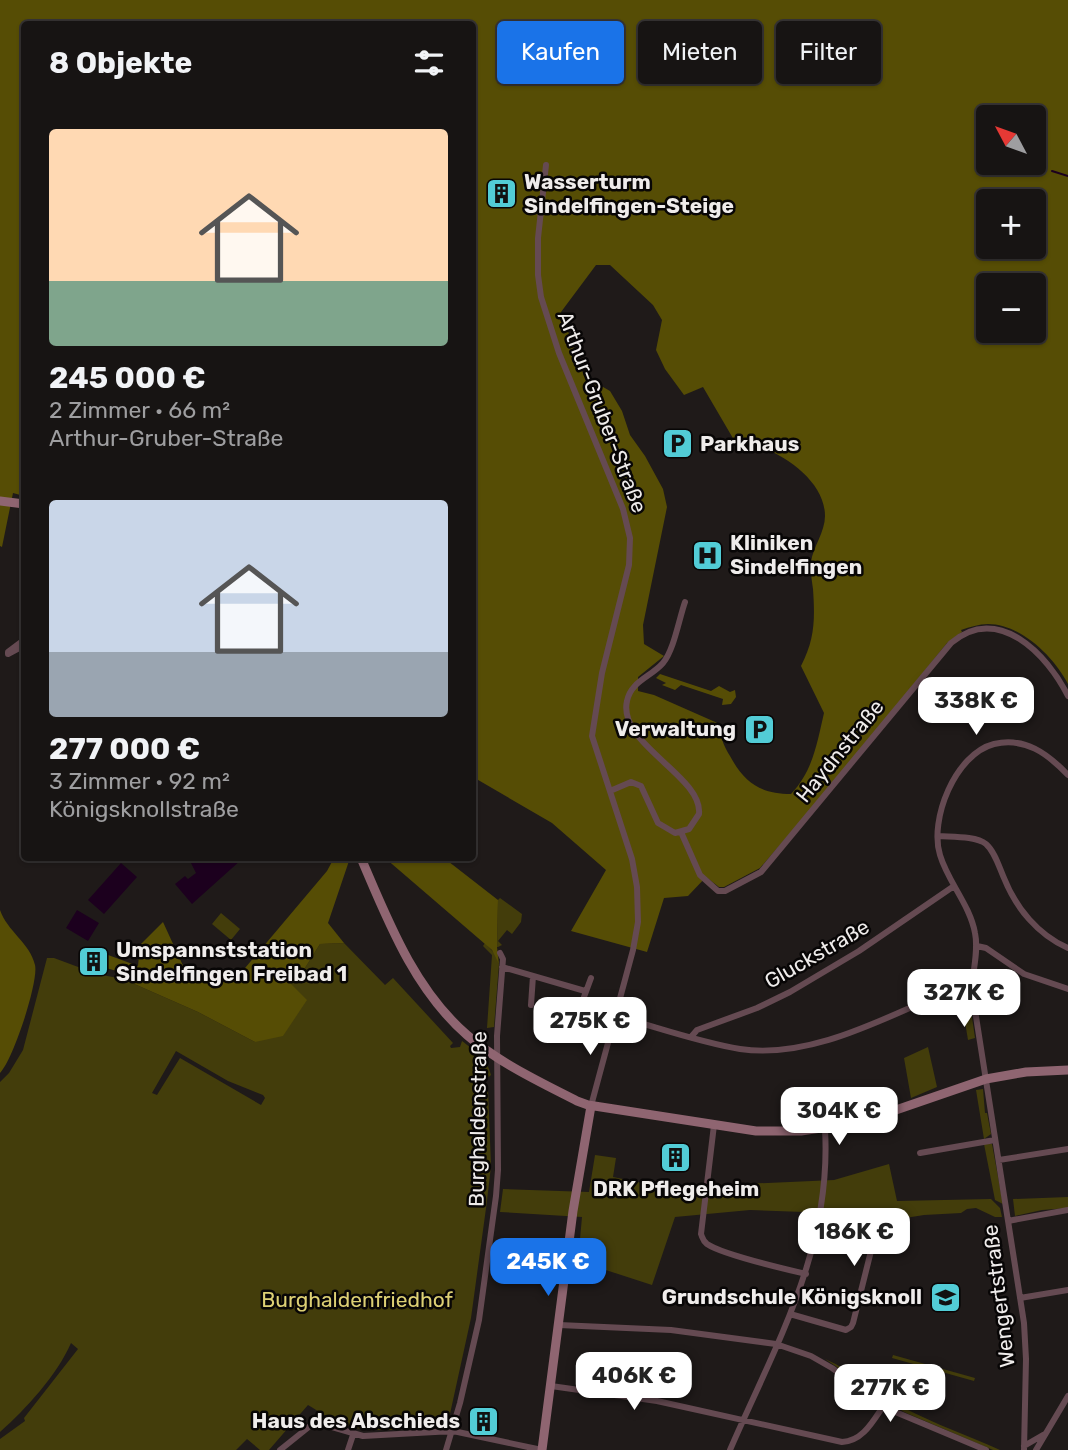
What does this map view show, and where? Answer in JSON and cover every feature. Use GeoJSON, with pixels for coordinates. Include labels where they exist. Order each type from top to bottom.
{"type":"FeatureCollection","features":[{"type":"Feature","properties":{"kind":"street","name":"Arthur-Gruber-Straße"},"geometry":{"type":"LineString","coordinates":[[542,1450],[573,1211],[592,1105],[638,922],[632,859],[593,745],[593,726],[613,623],[629,565],[630,538],[622,509],[559,353],[541,297],[538,238],[547,165]]}},
{"type":"Feature","properties":{"kind":"street"},"geometry":{"type":"LineString","coordinates":[[0,500],[21,504]]}},
{"type":"Feature","properties":{"kind":"street"},"geometry":{"type":"LineString","coordinates":[[610,791],[625,783],[636,783],[645,790],[658,822],[668,831],[681,832],[689,829],[698,819],[700,809],[697,797],[639,737],[628,719],[626,709],[630,692],[662,664],[668,655],[685,602]]}},
{"type":"Feature","properties":{"kind":"street","name":"Haydnstraße"},"geometry":{"type":"LineString","coordinates":[[681,832],[701,875],[718,891],[725,891],[757,875],[951,643],[971,631],[998,629],[1021,641],[1044,658],[1068,696]]}},
{"type":"Feature","properties":{"kind":"street"},"geometry":{"type":"LineString","coordinates":[[21,642],[8,654],[21,647]]}},
{"type":"Feature","properties":{"kind":"street","name":"Wengertstraße"},"geometry":{"type":"LineString","coordinates":[[1024,1448],[1026,1359],[1020,1298],[972,985],[977,946],[970,918],[939,853],[939,836],[946,794],[961,768],[980,750],[995,744],[1031,746],[1045,752],[1068,775]]}},
{"type":"Feature","properties":{"kind":"street"},"geometry":{"type":"LineString","coordinates":[[939,836],[981,841],[989,846],[1010,893],[1025,914],[1049,939],[1068,948]]}},
{"type":"Feature","properties":{"kind":"street"},"geometry":{"type":"LineString","coordinates":[[362,861],[409,962],[426,991],[466,1034],[498,1057],[577,1101],[714,1125],[766,1131],[825,1129],[861,1122],[986,1079],[1026,1072],[1068,1070]]}},
{"type":"Feature","properties":{"kind":"street","name":"Gluckstraße"},"geometry":{"type":"LineString","coordinates":[[691,1037],[697,1030],[757,1008],[832,968],[954,886]]}},
{"type":"Feature","properties":{"kind":"street"},"geometry":{"type":"LineString","coordinates":[[977,946],[985,948],[1024,974],[1068,989]]}},
{"type":"Feature","properties":{"kind":"street","name":"Burghaldenstraße"},"geometry":{"type":"LineString","coordinates":[[446,1450],[453,1431],[479,1320],[496,1196],[497,1036],[503,958],[499,953]]}},
{"type":"Feature","properties":{"kind":"street"},"geometry":{"type":"LineString","coordinates":[[502,967],[585,991]]}},
{"type":"Feature","properties":{"kind":"street"},"geometry":{"type":"LineString","coordinates":[[531,1005],[533,976]]}},
{"type":"Feature","properties":{"kind":"street"},"geometry":{"type":"LineString","coordinates":[[574,1024],[592,978]]}},
{"type":"Feature","properties":{"kind":"street"},"geometry":{"type":"LineString","coordinates":[[616,1016],[691,1037],[767,1051],[811,1045],[840,1036],[958,987],[972,985]]}},
{"type":"Feature","properties":{"kind":"street"},"geometry":{"type":"LineString","coordinates":[[714,1125],[701,1234],[703,1239],[706,1243],[731,1253],[806,1274]]}},
{"type":"Feature","properties":{"kind":"street"},"geometry":{"type":"LineString","coordinates":[[730,1450],[806,1274],[817,1235],[826,1167],[825,1129]]}},
{"type":"Feature","properties":{"kind":"street"},"geometry":{"type":"LineString","coordinates":[[920,1153],[995,1140]]}},
{"type":"Feature","properties":{"kind":"street"},"geometry":{"type":"LineString","coordinates":[[999,1160],[1068,1149]]}},
{"type":"Feature","properties":{"kind":"street"},"geometry":{"type":"LineString","coordinates":[[1008,1221],[1068,1210]]}},
{"type":"Feature","properties":{"kind":"street"},"geometry":{"type":"LineString","coordinates":[[790,1314],[846,1330],[852,1327],[871,1251],[817,1235]]}},
{"type":"Feature","properties":{"kind":"street"},"geometry":{"type":"LineString","coordinates":[[1020,1298],[1068,1290]]}},
{"type":"Feature","properties":{"kind":"street"},"geometry":{"type":"LineString","coordinates":[[559,1325],[671,1330],[776,1344],[811,1356],[832,1367],[884,1405],[986,1450]]}},
{"type":"Feature","properties":{"kind":"street"},"geometry":{"type":"LineString","coordinates":[[551,1386],[657,1401],[842,1442],[850,1442],[861,1436],[884,1405]]}},
{"type":"Feature","properties":{"kind":"street"},"geometry":{"type":"LineString","coordinates":[[1036,1450],[1068,1396]]}},
{"type":"Feature","properties":{"kind":"street"},"geometry":{"type":"LineString","coordinates":[[280,1450],[315,1422],[353,1435],[392,1436],[453,1431],[542,1450]]}},
{"type":"Feature","properties":{"kind":"street"},"geometry":{"type":"LineString","coordinates":[[1024,1448],[1044,1434]]}},
{"type":"Feature","properties":{"kind":"street"},"geometry":{"type":"LineString","coordinates":[[348,1450],[353,1435]]}},
{"type":"Feature","properties":{"kind":"green space"},"geometry":{"type":"Polygon","coordinates":[[[500,898],[522,914],[521,922],[512,934],[507,930],[498,941],[502,945],[497,947],[498,900],[500,898]]]}},
{"type":"Feature","properties":{"kind":"green space"},"geometry":{"type":"Polygon","coordinates":[[[221,913],[240,929],[231,940],[212,924],[221,913]]]}},
{"type":"Feature","properties":{"kind":"green space","name":"Burghaldenfriedhof"},"geometry":{"type":"Polygon","coordinates":[[[344,943],[385,985],[393,978],[453,1043],[451,1048],[460,1047],[462,1041],[483,1059],[491,1075],[483,1082],[488,1089],[491,1166],[487,1201],[471,1318],[448,1423],[398,1429],[360,1429],[338,1422],[308,1405],[269,1450],[260,1450],[247,1439],[236,1450],[0,1450],[0,1439],[25,1421],[24,1418],[78,1349],[71,1343],[58,1367],[40,1391],[0,1432],[0,1082],[23,1050],[47,958],[54,958],[97,974],[123,979],[198,1012],[255,1042],[289,983],[305,968],[320,944],[344,943]],[[176,1051],[152,1093],[157,1095],[180,1058],[261,1105],[265,1098],[263,1095],[228,1081],[176,1051]]]}},
{"type":"Feature","properties":{"kind":"green space"},"geometry":{"type":"Polygon","coordinates":[[[485,943],[496,955],[499,964],[494,1027],[487,1028],[492,955],[483,946],[485,943]]]}},
{"type":"Feature","properties":{"kind":"green space"},"geometry":{"type":"Polygon","coordinates":[[[960,992],[969,997],[975,1038],[968,1040],[960,992]]]}},
{"type":"Feature","properties":{"kind":"green space"},"geometry":{"type":"Polygon","coordinates":[[[928,1047],[937,1087],[911,1098],[904,1058],[928,1047]]]}},
{"type":"Feature","properties":{"kind":"green space"},"geometry":{"type":"Polygon","coordinates":[[[983,1089],[985,1113],[991,1134],[984,1139],[976,1090],[983,1089]]]}},
{"type":"Feature","properties":{"kind":"green space"},"geometry":{"type":"Polygon","coordinates":[[[984,1144],[992,1144],[1003,1204],[995,1200],[984,1144]]]}},
{"type":"Feature","properties":{"kind":"green space"},"geometry":{"type":"Polygon","coordinates":[[[595,1155],[616,1158],[613,1177],[677,1190],[719,1185],[834,1180],[889,1164],[897,1201],[991,1199],[1000,1208],[1002,1217],[995,1217],[976,1208],[961,1213],[899,1219],[750,1210],[675,1217],[652,1285],[578,1261],[582,1217],[500,1212],[503,1189],[589,1192],[595,1155]]]}},
{"type":"Feature","properties":{"kind":"green space"},"geometry":{"type":"Polygon","coordinates":[[[1068,1197],[1068,1208],[1015,1216],[1013,1199],[1068,1197]]]}},
{"type":"Feature","properties":{"kind":"green space"},"geometry":{"type":"Polygon","coordinates":[[[893,1355],[975,1378],[974,1381],[892,1358],[893,1355]]]}},
{"type":"Feature","properties":{"kind":"green space"},"geometry":{"type":"Polygon","coordinates":[[[825,1359],[904,1408],[1000,1450],[993,1450],[904,1412],[825,1359]]]}},
{"type":"Feature","properties":{"kind":"shaded area"},"geometry":{"type":"Polygon","coordinates":[[[0,0],[1068,0],[1068,684],[1045,653],[1024,636],[1000,625],[978,625],[961,630],[962,632],[947,643],[841,774],[760,868],[724,887],[719,887],[706,877],[688,896],[664,898],[647,952],[571,931],[606,870],[552,823],[476,779],[476,21],[21,21],[21,495],[13,493],[2,547],[0,0]],[[596,265],[561,312],[584,376],[610,391],[622,411],[630,435],[663,489],[667,507],[643,625],[644,644],[664,656],[638,677],[638,691],[654,695],[722,725],[726,748],[747,779],[770,792],[791,794],[809,766],[824,713],[801,666],[813,629],[811,562],[824,522],[823,501],[806,475],[793,464],[763,448],[734,440],[703,387],[684,395],[665,369],[656,350],[662,320],[653,305],[610,265],[596,265]]]}},
{"type":"Feature","properties":{"kind":"shaded area"},"geometry":{"type":"Polygon","coordinates":[[[660,674],[711,691],[719,686],[730,692],[735,690],[736,697],[731,704],[722,705],[723,699],[681,685],[675,690],[662,685],[666,683],[656,678],[660,674]]]}},
{"type":"Feature","properties":{"kind":"shaded area"},"geometry":{"type":"Polygon","coordinates":[[[240,861],[192,904],[175,884],[185,876],[188,879],[196,873],[191,863],[240,861]]]}},
{"type":"Feature","properties":{"kind":"shaded area"},"geometry":{"type":"Polygon","coordinates":[[[332,861],[349,861],[328,923],[344,943],[320,944],[305,968],[290,983],[307,1000],[283,1036],[255,1042],[198,1012],[123,979],[124,973],[95,965],[100,952],[138,966],[140,945],[163,922],[185,970],[219,975],[240,974],[327,871],[332,861]]]}},
{"type":"Feature","properties":{"kind":"shaded area"},"geometry":{"type":"Polygon","coordinates":[[[388,861],[448,861],[498,900],[499,964],[492,950],[388,861]]]}},
{"type":"Feature","properties":{"kind":"shaded area"},"geometry":{"type":"Polygon","coordinates":[[[121,863],[137,877],[104,914],[88,900],[121,863]]]}},
{"type":"Feature","properties":{"kind":"shaded area"},"geometry":{"type":"Polygon","coordinates":[[[0,910],[32,957],[35,974],[18,1037],[0,1073],[0,910]]]}},
{"type":"Feature","properties":{"kind":"shaded area"},"geometry":{"type":"Polygon","coordinates":[[[77,910],[99,923],[88,941],[66,928],[77,910]]]}},
{"type":"Feature","properties":{"kind":"waterway"},"geometry":{"type":"LineString","coordinates":[[1052,171],[1068,176]]}},
{"type":"Feature","properties":{"kind":"place","name":"Wasserturm Sindelfingen-Steige"},"geometry":{"type":"Point","coordinates":[501,194]}},
{"type":"Feature","properties":{"kind":"place","name":"Parkhaus"},"geometry":{"type":"Point","coordinates":[677,444]}},
{"type":"Feature","properties":{"kind":"place","name":"Kliniken Sindelfingen"},"geometry":{"type":"Point","coordinates":[707,555]}},
{"type":"Feature","properties":{"kind":"place","name":"Verwaltung"},"geometry":{"type":"Point","coordinates":[759,729]}},
{"type":"Feature","properties":{"kind":"place","name":"Umspannststation Sindelfingen Freibad 1"},"geometry":{"type":"Point","coordinates":[93,962]}},
{"type":"Feature","properties":{"kind":"place","name":"DRK Pflegeheim"},"geometry":{"type":"Point","coordinates":[676,1157]}},
{"type":"Feature","properties":{"kind":"place","name":"Grundschule Königsknoll"},"geometry":{"type":"Point","coordinates":[945,1297]}},
{"type":"Feature","properties":{"kind":"place","name":"Haus des Abschieds"},"geometry":{"type":"Point","coordinates":[483,1421]}}]}
